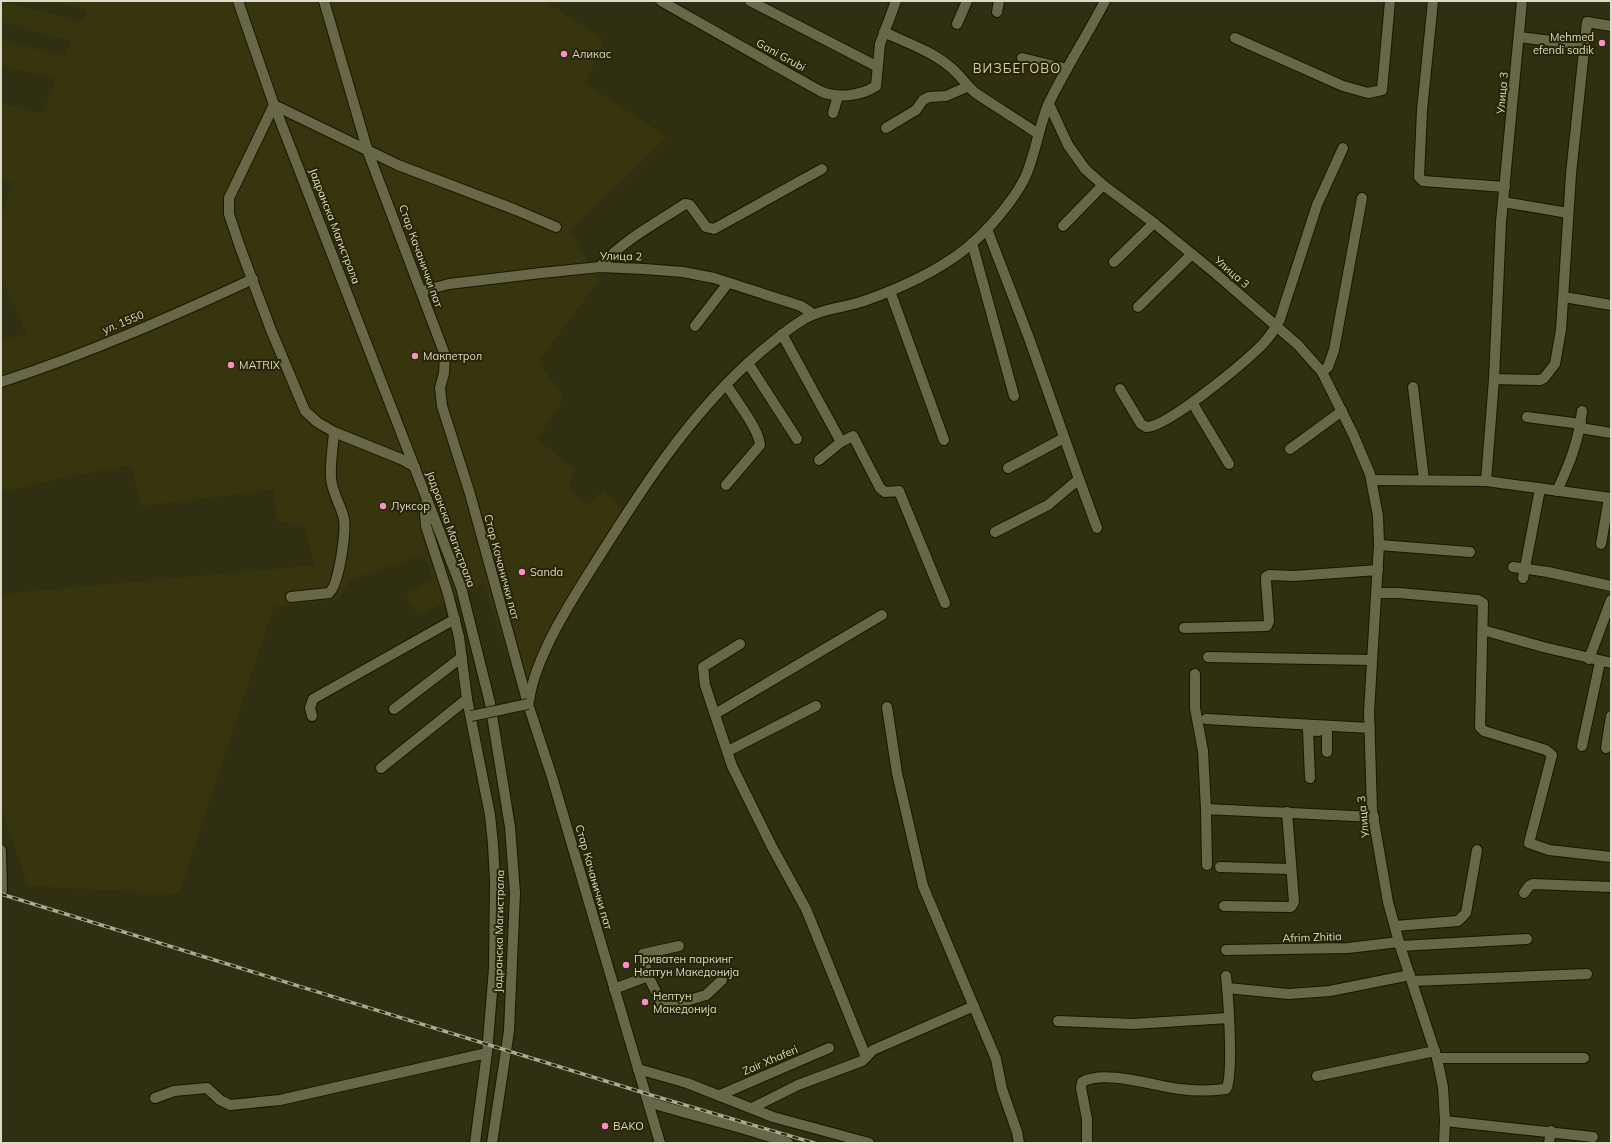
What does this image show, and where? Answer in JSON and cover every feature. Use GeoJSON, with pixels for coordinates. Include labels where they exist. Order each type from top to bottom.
{"type":"FeatureCollection","features":[{"type":"Feature","properties":{"kind":"street","name":"Јадранска Магистрала"},"geometry":{"type":"LineString","coordinates":[[238,1],[274,105],[461,587],[490,703],[510,827],[514,893],[509,1031],[500,1092]]}},
{"type":"Feature","properties":{"kind":"street","name":"Стар Качанички пат"},"geometry":{"type":"LineString","coordinates":[[324,1],[368,152],[445,355],[444,374],[440,388],[442,406],[470,494],[528,704],[556,791],[660,1143]]}},
{"type":"Feature","properties":{"kind":"street","name":"Gani Grubi"},"geometry":{"type":"LineString","coordinates":[[661,1],[820,91],[838,96],[860,92],[876,86],[880,44],[896,1]]}},
{"type":"Feature","properties":{"kind":"street"},"geometry":{"type":"LineString","coordinates":[[750,1],[878,67]]}},
{"type":"Feature","properties":{"kind":"street"},"geometry":{"type":"LineString","coordinates":[[958,24],[967,1]]}},
{"type":"Feature","properties":{"kind":"street"},"geometry":{"type":"LineString","coordinates":[[996,12],[999,1]]}},
{"type":"Feature","properties":{"kind":"street"},"geometry":{"type":"LineString","coordinates":[[471,716],[528,704],[532,683],[576,593],[657,467],[682,434],[726,384],[782,334],[813,314],[864,301],[890,290],[946,262],[972,243],[987,229],[1023,180],[1034,151],[1037,133],[1049,104],[1105,1]]}},
{"type":"Feature","properties":{"kind":"street"},"geometry":{"type":"LineString","coordinates":[[1235,38],[1343,86],[1368,94],[1377,92],[1382,90],[1383,84],[1390,1]]}},
{"type":"Feature","properties":{"kind":"street"},"geometry":{"type":"LineString","coordinates":[[1433,1],[1422,110],[1419,177],[1423,181],[1505,187]]}},
{"type":"Feature","properties":{"kind":"street","name":"Улица 3"},"geometry":{"type":"LineString","coordinates":[[1486,481],[1494,379],[1503,202],[1522,1]]}},
{"type":"Feature","properties":{"kind":"street"},"geometry":{"type":"LineString","coordinates":[[1494,379],[1536,381],[1548,375],[1554,364],[1558,350],[1564,297],[1568,213],[1587,22],[1611,26]]}},
{"type":"Feature","properties":{"kind":"street"},"geometry":{"type":"LineString","coordinates":[[884,32],[941,60],[965,81],[967,87],[1037,133]]}},
{"type":"Feature","properties":{"kind":"street"},"geometry":{"type":"LineString","coordinates":[[1519,37],[1584,45]]}},
{"type":"Feature","properties":{"kind":"street"},"geometry":{"type":"LineString","coordinates":[[1022,58],[1067,69]]}},
{"type":"Feature","properties":{"kind":"street"},"geometry":{"type":"LineString","coordinates":[[886,128],[916,110],[923,100],[929,97],[946,96],[967,87]]}},
{"type":"Feature","properties":{"kind":"street"},"geometry":{"type":"LineString","coordinates":[[833,113],[838,96]]}},
{"type":"Feature","properties":{"kind":"street","name":"Улица 3"},"geometry":{"type":"LineString","coordinates":[[1049,104],[1074,154],[1085,169],[1103,186],[1154,223],[1192,254],[1277,326],[1298,345],[1322,372],[1353,434],[1372,480],[1378,516],[1379,545],[1372,660],[1371,731],[1374,817],[1386,894],[1394,926],[1436,1054],[1443,1087],[1446,1121],[1444,1143]]}},
{"type":"Feature","properties":{"kind":"street"},"geometry":{"type":"LineString","coordinates":[[415,467],[401,459],[334,432],[317,422],[305,411],[271,330],[229,214],[228,206],[229,198],[274,105],[368,152],[556,227]]}},
{"type":"Feature","properties":{"kind":"street"},"geometry":{"type":"LineString","coordinates":[[1120,390],[1141,424],[1146,427],[1156,426],[1193,404],[1263,344],[1277,326],[1317,204],[1343,148]]}},
{"type":"Feature","properties":{"kind":"street"},"geometry":{"type":"LineString","coordinates":[[600,267],[607,258],[628,242],[685,204],[690,205],[706,227],[714,229],[822,169]]}},
{"type":"Feature","properties":{"kind":"street"},"geometry":{"type":"LineString","coordinates":[[1062,226],[1103,186]]}},
{"type":"Feature","properties":{"kind":"street"},"geometry":{"type":"LineString","coordinates":[[1322,372],[1328,367],[1334,350],[1362,198]]}},
{"type":"Feature","properties":{"kind":"street"},"geometry":{"type":"LineString","coordinates":[[1503,202],[1568,213]]}},
{"type":"Feature","properties":{"kind":"street"},"geometry":{"type":"LineString","coordinates":[[1114,262],[1154,223]]}},
{"type":"Feature","properties":{"kind":"street"},"geometry":{"type":"LineString","coordinates":[[987,229],[1029,338],[1079,480],[1098,528]]}},
{"type":"Feature","properties":{"kind":"street"},"geometry":{"type":"LineString","coordinates":[[972,243],[1014,396]]}},
{"type":"Feature","properties":{"kind":"street"},"geometry":{"type":"LineString","coordinates":[[1138,308],[1192,254]]}},
{"type":"Feature","properties":{"kind":"street","name":"Улица 2"},"geometry":{"type":"LineString","coordinates":[[422,291],[457,283],[600,267],[683,272],[714,278],[801,306],[813,314]]}},
{"type":"Feature","properties":{"kind":"street","name":"ул. 1550"},"geometry":{"type":"LineString","coordinates":[[1,382],[36,370],[182,311],[253,279]]}},
{"type":"Feature","properties":{"kind":"street"},"geometry":{"type":"LineString","coordinates":[[695,326],[728,283]]}},
{"type":"Feature","properties":{"kind":"street"},"geometry":{"type":"LineString","coordinates":[[890,290],[944,440]]}},
{"type":"Feature","properties":{"kind":"street"},"geometry":{"type":"LineString","coordinates":[[1564,297],[1611,305]]}},
{"type":"Feature","properties":{"kind":"street"},"geometry":{"type":"LineString","coordinates":[[782,334],[841,442]]}},
{"type":"Feature","properties":{"kind":"street"},"geometry":{"type":"LineString","coordinates":[[748,364],[797,439]]}},
{"type":"Feature","properties":{"kind":"street"},"geometry":{"type":"LineString","coordinates":[[726,384],[760,439],[760,446],[726,485]]}},
{"type":"Feature","properties":{"kind":"street"},"geometry":{"type":"LineString","coordinates":[[1413,388],[1424,480]]}},
{"type":"Feature","properties":{"kind":"street"},"geometry":{"type":"LineString","coordinates":[[1193,404],[1229,464]]}},
{"type":"Feature","properties":{"kind":"street"},"geometry":{"type":"LineString","coordinates":[[1290,449],[1342,411]]}},
{"type":"Feature","properties":{"kind":"street"},"geometry":{"type":"LineString","coordinates":[[1557,491],[1573,458],[1581,426],[1582,411]]}},
{"type":"Feature","properties":{"kind":"street"},"geometry":{"type":"LineString","coordinates":[[1527,417],[1581,426],[1611,433]]}},
{"type":"Feature","properties":{"kind":"street"},"geometry":{"type":"LineString","coordinates":[[291,597],[329,593],[334,586],[342,546],[344,519],[334,494],[331,478],[334,432]]}},
{"type":"Feature","properties":{"kind":"street"},"geometry":{"type":"LineString","coordinates":[[819,460],[841,442],[853,436],[880,488],[885,492],[899,491],[945,603]]}},
{"type":"Feature","properties":{"kind":"street"},"geometry":{"type":"LineString","coordinates":[[1008,468],[1064,438]]}},
{"type":"Feature","properties":{"kind":"street"},"geometry":{"type":"LineString","coordinates":[[995,532],[1048,505],[1079,480]]}},
{"type":"Feature","properties":{"kind":"street"},"geometry":{"type":"LineString","coordinates":[[1372,480],[1486,481],[1610,498],[1601,544]]}},
{"type":"Feature","properties":{"kind":"street"},"geometry":{"type":"LineString","coordinates":[[1523,578],[1519,567],[1540,489]]}},
{"type":"Feature","properties":{"kind":"street"},"geometry":{"type":"LineString","coordinates":[[428,499],[425,514],[426,526],[455,619],[462,657],[467,699],[490,815],[495,881],[494,968],[487,1053],[475,1143]]}},
{"type":"Feature","properties":{"kind":"street"},"geometry":{"type":"LineString","coordinates":[[1379,545],[1470,552]]}},
{"type":"Feature","properties":{"kind":"street"},"geometry":{"type":"LineString","coordinates":[[1519,567],[1611,586]]}},
{"type":"Feature","properties":{"kind":"street"},"geometry":{"type":"LineString","coordinates":[[1184,628],[1267,626],[1269,621],[1266,577],[1270,575],[1294,576],[1378,570]]}},
{"type":"Feature","properties":{"kind":"street"},"geometry":{"type":"LineString","coordinates":[[1377,593],[1399,593],[1478,600],[1484,605],[1480,727],[1484,732],[1546,750],[1552,755],[1529,843],[1549,850],[1611,857]]}},
{"type":"Feature","properties":{"kind":"street"},"geometry":{"type":"LineString","coordinates":[[1589,659],[1611,600]]}},
{"type":"Feature","properties":{"kind":"street"},"geometry":{"type":"LineString","coordinates":[[715,714],[882,615]]}},
{"type":"Feature","properties":{"kind":"street"},"geometry":{"type":"LineString","coordinates":[[312,716],[310,708],[313,699],[455,619]]}},
{"type":"Feature","properties":{"kind":"street"},"geometry":{"type":"LineString","coordinates":[[1483,630],[1611,664]]}},
{"type":"Feature","properties":{"kind":"street"},"geometry":{"type":"LineString","coordinates":[[740,644],[703,667],[705,685],[732,766],[771,845],[806,909],[866,1057]]}},
{"type":"Feature","properties":{"kind":"street"},"geometry":{"type":"LineString","coordinates":[[394,709],[462,657]]}},
{"type":"Feature","properties":{"kind":"street"},"geometry":{"type":"LineString","coordinates":[[1208,657],[1372,660]]}},
{"type":"Feature","properties":{"kind":"street"},"geometry":{"type":"LineString","coordinates":[[1582,746],[1600,662]]}},
{"type":"Feature","properties":{"kind":"street"},"geometry":{"type":"LineString","coordinates":[[1195,674],[1195,708],[1203,751],[1207,865]]}},
{"type":"Feature","properties":{"kind":"street"},"geometry":{"type":"LineString","coordinates":[[381,768],[467,699]]}},
{"type":"Feature","properties":{"kind":"street"},"geometry":{"type":"LineString","coordinates":[[728,751],[816,706]]}},
{"type":"Feature","properties":{"kind":"street"},"geometry":{"type":"LineString","coordinates":[[887,707],[897,773],[923,886],[996,1059],[1002,1089],[1017,1132],[1019,1143]]}},
{"type":"Feature","properties":{"kind":"street"},"geometry":{"type":"LineString","coordinates":[[1606,748],[1611,716]]}},
{"type":"Feature","properties":{"kind":"street"},"geometry":{"type":"LineString","coordinates":[[1206,720],[1371,731]]}},
{"type":"Feature","properties":{"kind":"street"},"geometry":{"type":"LineString","coordinates":[[1310,778],[1308,730],[1371,731]]}},
{"type":"Feature","properties":{"kind":"street"},"geometry":{"type":"LineString","coordinates":[[1327,731],[1327,752]]}},
{"type":"Feature","properties":{"kind":"street"},"geometry":{"type":"LineString","coordinates":[[1206,809],[1374,817]]}},
{"type":"Feature","properties":{"kind":"street"},"geometry":{"type":"LineString","coordinates":[[1224,906],[1291,907],[1294,902],[1287,812]]}},
{"type":"Feature","properties":{"kind":"street"},"geometry":{"type":"LineString","coordinates":[[1,850],[2,891]]}},
{"type":"Feature","properties":{"kind":"street"},"geometry":{"type":"LineString","coordinates":[[1394,926],[1458,921],[1462,919],[1466,913],[1477,850]]}},
{"type":"Feature","properties":{"kind":"street"},"geometry":{"type":"LineString","coordinates":[[1220,867],[1291,869]]}},
{"type":"Feature","properties":{"kind":"street"},"geometry":{"type":"LineString","coordinates":[[1524,893],[1529,886],[1533,884],[1611,887]]}},
{"type":"Feature","properties":{"kind":"street","name":"Afrim Zhitia"},"geometry":{"type":"LineString","coordinates":[[1226,950],[1348,948],[1400,944],[1527,939]]}},
{"type":"Feature","properties":{"kind":"street"},"geometry":{"type":"LineString","coordinates":[[680,946],[643,954],[648,976],[664,1006],[669,1006],[706,995],[722,980]]}},
{"type":"Feature","properties":{"kind":"street"},"geometry":{"type":"LineString","coordinates":[[1227,988],[1289,994],[1330,991],[1411,978],[1587,974]]}},
{"type":"Feature","properties":{"kind":"street"},"geometry":{"type":"LineString","coordinates":[[614,989],[648,976]]}},
{"type":"Feature","properties":{"kind":"street"},"geometry":{"type":"LineString","coordinates":[[1087,1143],[1087,1119],[1081,1088],[1082,1082],[1087,1080],[1108,1078],[1129,1079],[1159,1086],[1200,1091],[1226,1090],[1228,1086],[1230,1050],[1226,976]]}},
{"type":"Feature","properties":{"kind":"street"},"geometry":{"type":"LineString","coordinates":[[752,1108],[798,1085],[852,1066],[866,1057],[873,1050],[974,1006]]}},
{"type":"Feature","properties":{"kind":"street"},"geometry":{"type":"LineString","coordinates":[[1058,1021],[1133,1024],[1228,1018]]}},
{"type":"Feature","properties":{"kind":"street","name":"Zair Xhaferi"},"geometry":{"type":"LineString","coordinates":[[720,1095],[829,1048]]}},
{"type":"Feature","properties":{"kind":"street"},"geometry":{"type":"LineString","coordinates":[[155,1098],[174,1091],[207,1088],[220,1100],[230,1104],[280,1100],[487,1053]]}},
{"type":"Feature","properties":{"kind":"street"},"geometry":{"type":"LineString","coordinates":[[1317,1076],[1436,1054],[1584,1058]]}},
{"type":"Feature","properties":{"kind":"street"},"geometry":{"type":"LineString","coordinates":[[638,1069],[720,1095],[772,1117],[869,1143]]}},
{"type":"Feature","properties":{"kind":"street"},"geometry":{"type":"LineString","coordinates":[[488,1143],[500,1092]]}},
{"type":"Feature","properties":{"kind":"street"},"geometry":{"type":"LineString","coordinates":[[492,1143],[500,1092]]}},
{"type":"Feature","properties":{"kind":"street"},"geometry":{"type":"LineString","coordinates":[[649,1102],[673,1110],[708,1118],[788,1143]]}},
{"type":"Feature","properties":{"kind":"street"},"geometry":{"type":"LineString","coordinates":[[1446,1121],[1593,1136]]}},
{"type":"Feature","properties":{"kind":"street"},"geometry":{"type":"LineString","coordinates":[[1549,1143],[1551,1131]]}},
{"type":"Feature","properties":{"kind":"shaded area"},"geometry":{"type":"Polygon","coordinates":[[[1,1],[82,22],[87,11],[54,1],[545,1],[604,40],[585,83],[667,137],[569,231],[599,280],[538,362],[564,398],[537,439],[574,469],[570,489],[587,505],[603,490],[623,512],[569,601],[527,683],[514,675],[483,583],[418,616],[406,594],[434,580],[424,555],[350,580],[339,599],[274,607],[179,894],[28,886],[1,807],[1,594],[315,565],[303,526],[277,521],[273,490],[141,506],[131,465],[42,482],[1,492],[1,339],[27,334],[1,277],[1,215],[13,183],[1,181],[1,103],[42,114],[57,78],[1,66],[1,40],[65,56],[71,41],[1,22],[1,1]]]}},
{"type":"Feature","properties":{"kind":"railway"},"geometry":{"type":"LineString","coordinates":[[1,894],[654,1096],[814,1143]]}},
{"type":"Feature","properties":{"kind":"place","name":"Mehmed efendi sadik"},"geometry":{"type":"Point","coordinates":[1602,43]}},
{"type":"Feature","properties":{"kind":"place","name":"Аликас"},"geometry":{"type":"Point","coordinates":[564,54]}},
{"type":"Feature","properties":{"kind":"place","name":"Макпетрол"},"geometry":{"type":"Point","coordinates":[415,356]}},
{"type":"Feature","properties":{"kind":"place","name":"MATRIX"},"geometry":{"type":"Point","coordinates":[231,365]}},
{"type":"Feature","properties":{"kind":"place","name":"Луксор"},"geometry":{"type":"Point","coordinates":[383,506]}},
{"type":"Feature","properties":{"kind":"place","name":"Sanda"},"geometry":{"type":"Point","coordinates":[522,572]}},
{"type":"Feature","properties":{"kind":"place","name":"Приватен паркинг Нептун Македонија"},"geometry":{"type":"Point","coordinates":[626,965]}},
{"type":"Feature","properties":{"kind":"place","name":"Нептун Македонија"},"geometry":{"type":"Point","coordinates":[645,1002]}},
{"type":"Feature","properties":{"kind":"place","name":"BAKO"},"geometry":{"type":"Point","coordinates":[605,1126]}},
{"type":"Feature","properties":{"kind":"district","name":"ВИЗБЕГОВО"},"geometry":{"type":"Point","coordinates":[1017,68]}}]}
